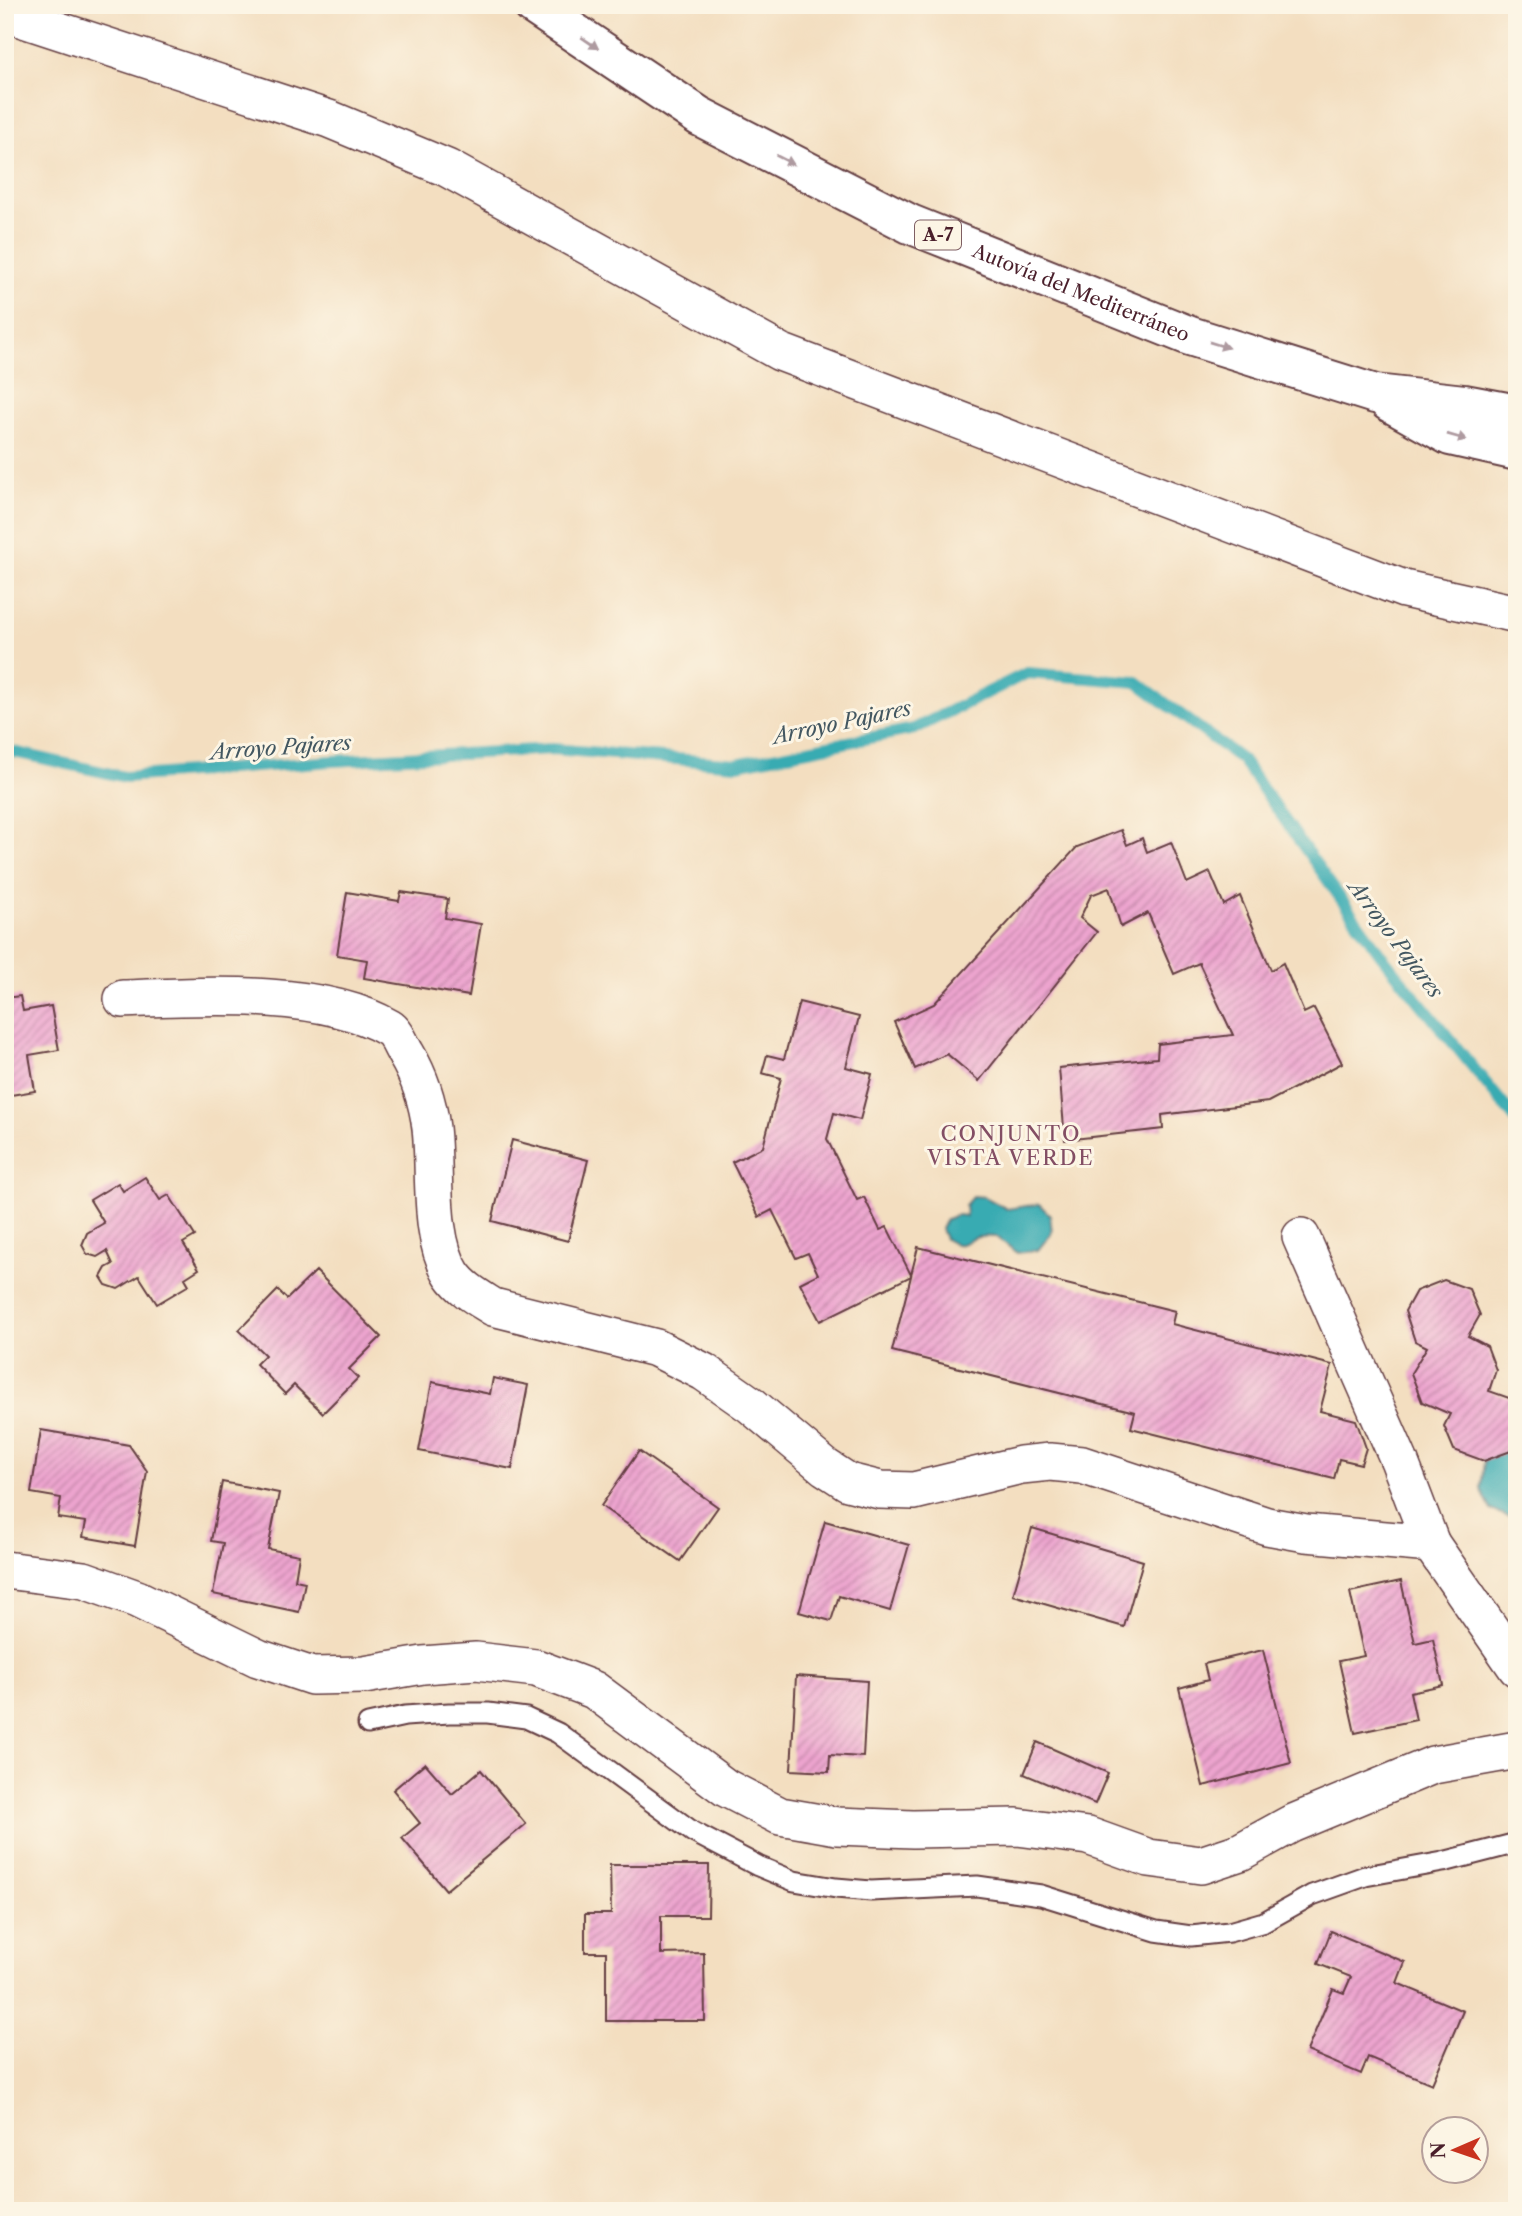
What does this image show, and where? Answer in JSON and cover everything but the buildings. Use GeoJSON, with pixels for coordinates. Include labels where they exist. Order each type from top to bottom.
{"type":"FeatureCollection","features":[{"type":"Feature","properties":{"kind":"highway","name":"Autovía del Mediterráneo"},"geometry":{"type":"LineString","coordinates":[[533,5],[699,116],[911,224],[1190,336],[1376,394],[1464,404],[1517,414]]}},
{"type":"Feature","properties":{"kind":"highway"},"geometry":{"type":"LineString","coordinates":[[1376,394],[1450,436],[1517,451]]}},
{"type":"Feature","properties":{"kind":"street"},"geometry":{"type":"LineString","coordinates":[[5,13],[329,119],[447,168],[780,352],[1404,589],[1517,614]]}},
{"type":"Feature","properties":{"kind":"street"},"geometry":{"type":"LineString","coordinates":[[123,999],[200,996],[293,1000],[350,1011],[392,1029],[417,1073],[431,1127],[434,1197],[441,1246],[452,1274],[472,1294],[493,1307],[656,1348],[704,1372],[751,1405],[825,1467],[848,1482],[880,1490],[914,1491],[1021,1465],[1050,1462],[1082,1465],[1267,1526],[1306,1533],[1431,1544]]}},
{"type":"Feature","properties":{"kind":"street"},"geometry":{"type":"LineString","coordinates":[[1301,1237],[1399,1460],[1431,1544],[1517,1668]]}},
{"type":"Feature","properties":{"kind":"street"},"geometry":{"type":"LineString","coordinates":[[5,1570],[85,1580],[137,1599],[258,1658],[313,1676],[364,1675],[423,1665],[475,1661],[536,1668],[594,1690],[726,1788],[780,1816],[836,1826],[913,1829],[1017,1827],[1088,1836],[1149,1858],[1201,1865],[1240,1852],[1291,1824],[1433,1765],[1517,1750]]}},
{"type":"Feature","properties":{"kind":"lane"},"geometry":{"type":"LineString","coordinates":[[368,1724],[405,1716],[449,1713],[488,1713],[526,1718],[558,1733],[693,1832],[758,1866],[794,1881],[871,1891],[977,1886],[1041,1895],[1156,1930],[1191,1936],[1228,1932],[1264,1922],[1312,1895],[1365,1876],[1443,1862],[1517,1843]]}},
{"type":"Feature","properties":{"kind":"water"},"geometry":{"type":"Polygon","coordinates":[[[973,1196],[985,1197],[1007,1209],[1039,1204],[1050,1215],[1052,1232],[1038,1250],[1017,1253],[997,1237],[978,1237],[962,1244],[945,1239],[941,1229],[946,1219],[957,1215],[966,1216],[965,1205],[973,1196]]]}},
{"type":"Feature","properties":{"kind":"water"},"geometry":{"type":"Polygon","coordinates":[[[1517,1437],[1517,1515],[1510,1517],[1491,1510],[1481,1489],[1484,1461],[1511,1451],[1517,1437]]]}},
{"type":"Feature","properties":{"kind":"waterway","name":"Arroyo Pajares"},"geometry":{"type":"LineString","coordinates":[[5,750],[125,777],[332,761],[552,749],[737,764],[914,729],[1027,673],[1137,682],[1242,760],[1381,955],[1517,1121]]}},
{"type":"Feature","properties":{"kind":"district","name":"CONJUNTO VISTA VERDE"},"geometry":{"type":"Point","coordinates":[1011,1145]}}]}
